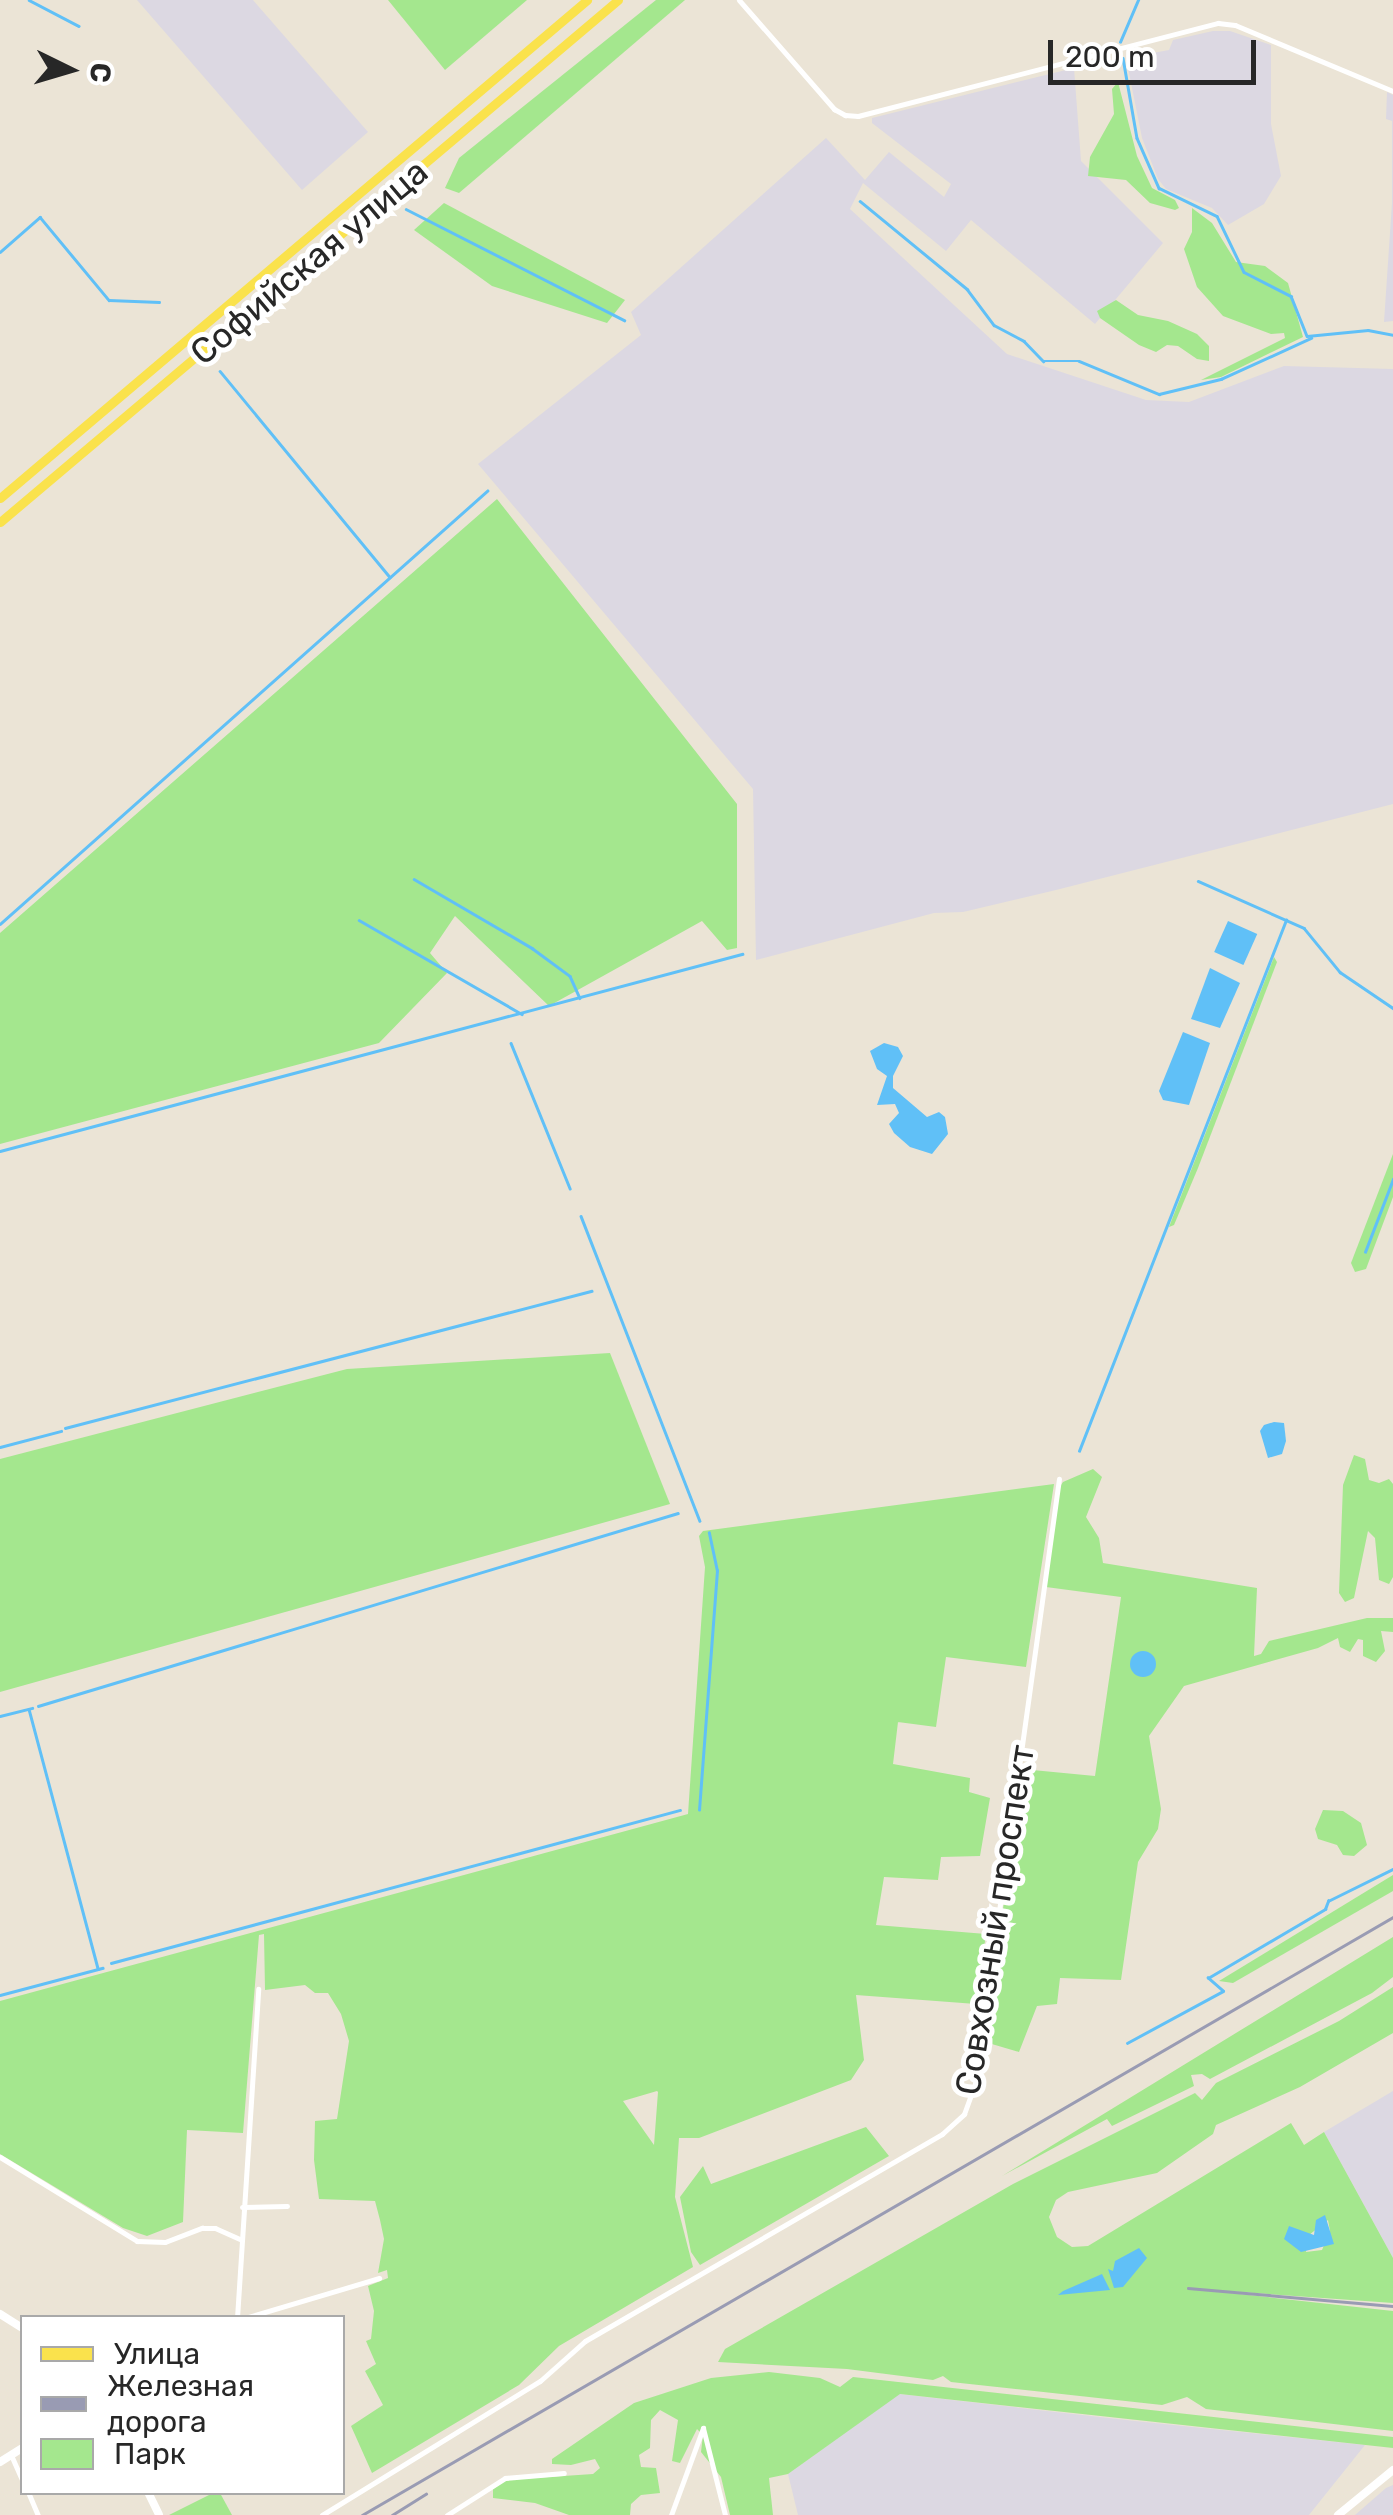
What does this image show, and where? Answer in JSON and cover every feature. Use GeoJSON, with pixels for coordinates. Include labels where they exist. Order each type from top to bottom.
{"type":"FeatureCollection","features":[{"type":"Feature","properties":{"kind":"main road","name":"Софийская улица"},"geometry":{"type":"LineString","coordinates":[[0,498],[587,0]]}},
{"type":"Feature","properties":{"kind":"main road","name":"Софийская улица"},"geometry":{"type":"LineString","coordinates":[[0,522],[618,0]]}},
{"type":"Feature","properties":{"kind":"street"},"geometry":{"type":"LineString","coordinates":[[739,0],[834,109],[845,115],[876,111],[1218,22],[1236,25],[1393,91]]}},
{"type":"Feature","properties":{"kind":"street","name":"Совхозный проспект"},"geometry":{"type":"LineString","coordinates":[[322,2515],[433,2450],[550,2371],[585,2341],[942,2134],[964,2114],[975,2084],[1058,1480]]}},
{"type":"Feature","properties":{"kind":"street"},"geometry":{"type":"LineString","coordinates":[[237,2315],[258,1989]]}},
{"type":"Feature","properties":{"kind":"street"},"geometry":{"type":"LineString","coordinates":[[0,2158],[136,2241],[165,2242],[202,2228],[215,2228],[240,2239]]}},
{"type":"Feature","properties":{"kind":"street"},"geometry":{"type":"LineString","coordinates":[[242,2207],[287,2206]]}},
{"type":"Feature","properties":{"kind":"street"},"geometry":{"type":"LineString","coordinates":[[255,2315],[379,2278]]}},
{"type":"Feature","properties":{"kind":"street"},"geometry":{"type":"LineString","coordinates":[[671,2515],[703,2428],[725,2515]]}},
{"type":"Feature","properties":{"kind":"street"},"geometry":{"type":"LineString","coordinates":[[0,2462],[20,2449]]}},
{"type":"Feature","properties":{"kind":"street"},"geometry":{"type":"LineString","coordinates":[[11,2455],[20,2475]]}},
{"type":"Feature","properties":{"kind":"street"},"geometry":{"type":"LineString","coordinates":[[1338,2515],[1393,2470]]}},
{"type":"Feature","properties":{"kind":"street"},"geometry":{"type":"LineString","coordinates":[[447,2515],[505,2478],[564,2473]]}},
{"type":"Feature","properties":{"kind":"shaded area"},"geometry":{"type":"Polygon","coordinates":[[[137,0],[253,0],[368,132],[302,190],[137,0]]]}},
{"type":"Feature","properties":{"kind":"shaded area"},"geometry":{"type":"Polygon","coordinates":[[[1230,31],[1271,45],[1271,124],[1281,176],[1264,204],[1228,225],[1212,208],[1166,189],[1158,179],[1142,138],[1126,58],[1169,50],[1173,40],[1230,31]]]}},
{"type":"Feature","properties":{"kind":"shaded area"},"geometry":{"type":"Polygon","coordinates":[[[1074,68],[1081,161],[1163,243],[1095,324],[971,220],[946,251],[863,183],[850,209],[1007,354],[1146,400],[1189,402],[1284,366],[1393,369],[1393,804],[1056,890],[963,912],[934,913],[756,960],[753,789],[478,464],[641,335],[631,312],[826,138],[865,180],[889,152],[944,197],[951,184],[872,123],[872,118],[1074,68]]]}},
{"type":"Feature","properties":{"kind":"shaded area"},"geometry":{"type":"Polygon","coordinates":[[[1387,92],[1393,95],[1393,321],[1384,322],[1392,203],[1392,121],[1386,119],[1387,92]]]}},
{"type":"Feature","properties":{"kind":"shaded area"},"geometry":{"type":"Polygon","coordinates":[[[1393,2091],[1393,2258],[1324,2132],[1393,2091]]]}},
{"type":"Feature","properties":{"kind":"shaded area"},"geometry":{"type":"Polygon","coordinates":[[[899,2394],[1365,2445],[1309,2515],[798,2515],[788,2474],[899,2394]]]}},
{"type":"Feature","properties":{"kind":"shaded area"},"geometry":{"type":"Polygon","coordinates":[[[1393,2485],[1393,2515],[1355,2515],[1386,2488],[1393,2485]]]}},
{"type":"Feature","properties":{"kind":"green space"},"geometry":{"type":"Polygon","coordinates":[[[388,0],[527,0],[445,70],[388,0]]]}},
{"type":"Feature","properties":{"kind":"green space"},"geometry":{"type":"Polygon","coordinates":[[[656,0],[685,0],[459,193],[445,188],[459,158],[656,0]]]}},
{"type":"Feature","properties":{"kind":"green space"},"geometry":{"type":"Polygon","coordinates":[[[1118,82],[1137,156],[1152,188],[1175,200],[1179,208],[1175,210],[1150,203],[1126,180],[1088,176],[1090,157],[1114,114],[1112,89],[1118,82]]]}},
{"type":"Feature","properties":{"kind":"green space"},"geometry":{"type":"Polygon","coordinates":[[[444,203],[625,300],[607,323],[492,286],[414,230],[444,203]]]}},
{"type":"Feature","properties":{"kind":"green space"},"geometry":{"type":"Polygon","coordinates":[[[1192,208],[1212,223],[1236,262],[1265,266],[1288,283],[1303,337],[1221,377],[1201,380],[1285,338],[1284,333],[1271,334],[1223,316],[1197,287],[1184,249],[1192,232],[1192,208]]]}},
{"type":"Feature","properties":{"kind":"green space"},"geometry":{"type":"Polygon","coordinates":[[[1116,300],[1138,315],[1168,321],[1197,334],[1209,346],[1209,361],[1197,359],[1178,346],[1167,345],[1156,352],[1139,345],[1100,318],[1097,311],[1116,300]]]}},
{"type":"Feature","properties":{"kind":"green space"},"geometry":{"type":"Polygon","coordinates":[[[497,499],[737,804],[737,948],[727,950],[702,921],[549,1006],[455,916],[430,953],[447,973],[379,1043],[0,1144],[0,933],[497,499]]]}},
{"type":"Feature","properties":{"kind":"green space"},"geometry":{"type":"Polygon","coordinates":[[[1274,957],[1277,962],[1198,1168],[1174,1225],[1169,1227],[1274,957]]]}},
{"type":"Feature","properties":{"kind":"green space"},"geometry":{"type":"Polygon","coordinates":[[[1393,1154],[1393,1197],[1366,1269],[1355,1272],[1351,1263],[1393,1154]]]}},
{"type":"Feature","properties":{"kind":"green space"},"geometry":{"type":"Polygon","coordinates":[[[610,1353],[670,1504],[0,1692],[0,1459],[347,1369],[610,1353]]]}},
{"type":"Feature","properties":{"kind":"green space"},"geometry":{"type":"Polygon","coordinates":[[[1354,1455],[1365,1459],[1369,1480],[1379,1483],[1389,1479],[1393,1484],[1393,1577],[1389,1584],[1379,1580],[1375,1538],[1368,1531],[1354,1598],[1345,1602],[1339,1593],[1343,1485],[1354,1455]]]}},
{"type":"Feature","properties":{"kind":"green space"},"geometry":{"type":"Polygon","coordinates":[[[1093,1469],[1102,1477],[1086,1517],[1099,1538],[1103,1563],[1257,1588],[1254,1656],[1261,1654],[1269,1641],[1367,1618],[1393,1618],[1393,1632],[1381,1631],[1385,1651],[1376,1662],[1363,1656],[1363,1640],[1358,1639],[1350,1652],[1340,1647],[1338,1638],[1318,1648],[1184,1686],[1149,1736],[1161,1809],[1158,1829],[1138,1862],[1121,1980],[1060,1978],[1057,2004],[1037,2006],[1019,2052],[985,2042],[1022,1769],[1095,1776],[1121,1597],[1046,1587],[1059,1488],[1063,1482],[1093,1469]]]}},
{"type":"Feature","properties":{"kind":"green space"},"geometry":{"type":"Polygon","coordinates":[[[1054,1484],[1026,1667],[946,1657],[936,1727],[898,1722],[893,1764],[970,1778],[969,1792],[990,1798],[980,1856],[941,1857],[938,1880],[884,1877],[876,1925],[986,1934],[976,2004],[856,1995],[864,2060],[851,2080],[699,2138],[679,2138],[675,2197],[693,2267],[559,2346],[519,2385],[372,2473],[351,2426],[383,2405],[365,2371],[376,2364],[366,2341],[371,2339],[374,2311],[368,2286],[388,2278],[387,2270],[378,2273],[384,2239],[375,2201],[319,2199],[315,2121],[337,2119],[349,2041],[341,2014],[328,1993],[315,1993],[305,1985],[265,1990],[264,1934],[259,1935],[243,2133],[187,2130],[183,2222],[147,2236],[123,2228],[0,2154],[0,2001],[688,1814],[705,1567],[699,1536],[703,1531],[1054,1484]],[[658,2092],[623,2101],[654,2145],[658,2092]]]}},
{"type":"Feature","properties":{"kind":"green space"},"geometry":{"type":"Polygon","coordinates":[[[1323,1810],[1343,1811],[1361,1823],[1367,1845],[1354,1856],[1343,1855],[1337,1845],[1318,1839],[1315,1829],[1323,1810]]]}},
{"type":"Feature","properties":{"kind":"green space"},"geometry":{"type":"Polygon","coordinates":[[[1393,1875],[1393,1891],[1233,1983],[1219,1981],[1393,1875]]]}},
{"type":"Feature","properties":{"kind":"green space"},"geometry":{"type":"Polygon","coordinates":[[[1393,1937],[1393,1977],[1372,1993],[1210,2079],[1202,2074],[1191,2075],[1194,2086],[1112,2126],[1107,2119],[1002,2176],[1393,1937]]]}},
{"type":"Feature","properties":{"kind":"green space"},"geometry":{"type":"Polygon","coordinates":[[[1393,1987],[1393,2033],[1300,2087],[1216,2125],[1213,2134],[1157,2173],[1068,2192],[1056,2200],[1049,2217],[1057,2237],[1072,2247],[1088,2246],[1291,2123],[1304,2145],[1324,2132],[1393,2258],[1393,2303],[1185,2288],[1393,2311],[1393,2431],[1206,2409],[1187,2397],[1162,2405],[951,2382],[943,2376],[933,2380],[847,2369],[718,2362],[725,2349],[1013,2184],[1195,2093],[1202,2100],[1216,2083],[1339,2021],[1393,1987]],[[1328,2220],[1309,2235],[1306,2252],[1322,2250],[1330,2231],[1328,2220]]]}},
{"type":"Feature","properties":{"kind":"green space"},"geometry":{"type":"Polygon","coordinates":[[[866,2127],[889,2156],[700,2265],[691,2252],[680,2197],[703,2166],[711,2184],[866,2127]]]}},
{"type":"Feature","properties":{"kind":"green space"},"geometry":{"type":"Polygon","coordinates":[[[769,2372],[820,2378],[840,2387],[853,2377],[1393,2437],[1393,2448],[900,2394],[788,2474],[769,2478],[773,2515],[730,2515],[721,2477],[701,2452],[703,2435],[697,2429],[680,2463],[672,2461],[678,2420],[660,2410],[651,2420],[650,2448],[639,2455],[641,2467],[656,2468],[660,2493],[641,2495],[631,2504],[630,2515],[569,2515],[535,2503],[493,2498],[493,2489],[506,2480],[593,2474],[600,2468],[595,2459],[571,2465],[552,2464],[552,2459],[634,2403],[711,2378],[769,2372]]]}},
{"type":"Feature","properties":{"kind":"green space"},"geometry":{"type":"Polygon","coordinates":[[[209,2495],[221,2495],[232,2515],[169,2515],[209,2495]]]}},
{"type":"Feature","properties":{"kind":"water"},"geometry":{"type":"Polygon","coordinates":[[[1228,921],[1257,934],[1243,965],[1214,952],[1228,921]]]}},
{"type":"Feature","properties":{"kind":"water"},"geometry":{"type":"Polygon","coordinates":[[[1210,968],[1240,983],[1220,1028],[1191,1019],[1210,968]]]}},
{"type":"Feature","properties":{"kind":"water"},"geometry":{"type":"Polygon","coordinates":[[[1183,1032],[1210,1043],[1189,1105],[1163,1100],[1159,1091],[1183,1032]]]}},
{"type":"Feature","properties":{"kind":"water"},"geometry":{"type":"Polygon","coordinates":[[[884,1043],[898,1047],[903,1056],[893,1076],[893,1088],[927,1117],[939,1112],[945,1117],[948,1134],[932,1154],[910,1147],[894,1133],[889,1124],[899,1113],[895,1104],[877,1105],[887,1076],[877,1069],[870,1051],[884,1043]]]}},
{"type":"Feature","properties":{"kind":"water"},"geometry":{"type":"Polygon","coordinates":[[[1274,1422],[1284,1423],[1286,1441],[1282,1454],[1268,1458],[1260,1431],[1274,1422]]]}},
{"type":"Feature","properties":{"kind":"water"},"geometry":{"type":"Polygon","coordinates":[[[1143,1651],[1152,1655],[1156,1664],[1152,1673],[1143,1677],[1134,1673],[1130,1664],[1134,1655],[1143,1651]]]}},
{"type":"Feature","properties":{"kind":"water"},"geometry":{"type":"Polygon","coordinates":[[[1325,2215],[1334,2244],[1301,2252],[1284,2239],[1289,2226],[1314,2235],[1316,2220],[1325,2215]]]}},
{"type":"Feature","properties":{"kind":"water"},"geometry":{"type":"Polygon","coordinates":[[[1139,2248],[1147,2258],[1123,2287],[1114,2288],[1108,2269],[1113,2271],[1115,2261],[1139,2248]]]}},
{"type":"Feature","properties":{"kind":"water"},"geometry":{"type":"Polygon","coordinates":[[[1102,2274],[1110,2290],[1058,2295],[1063,2291],[1102,2274]]]}},
{"type":"Feature","properties":{"kind":"waterway"},"geometry":{"type":"LineString","coordinates":[[29,0],[79,26]]}},
{"type":"Feature","properties":{"kind":"waterway"},"geometry":{"type":"LineString","coordinates":[[1120,42],[1138,0]]}},
{"type":"Feature","properties":{"kind":"waterway"},"geometry":{"type":"LineString","coordinates":[[1123,58],[1137,138],[1159,188],[1217,216],[1244,272],[1291,296],[1307,336],[1368,330],[1393,335]]}},
{"type":"Feature","properties":{"kind":"waterway"},"geometry":{"type":"LineString","coordinates":[[860,201],[967,289],[994,325],[1024,341],[1043,361],[1079,361],[1159,394],[1221,379],[1311,338]]}},
{"type":"Feature","properties":{"kind":"waterway"},"geometry":{"type":"LineString","coordinates":[[406,209],[624,320]]}},
{"type":"Feature","properties":{"kind":"waterway"},"geometry":{"type":"LineString","coordinates":[[0,252],[40,217],[109,300],[159,302]]}},
{"type":"Feature","properties":{"kind":"waterway"},"geometry":{"type":"LineString","coordinates":[[220,371],[390,577]]}},
{"type":"Feature","properties":{"kind":"waterway"},"geometry":{"type":"LineString","coordinates":[[0,924],[487,491]]}},
{"type":"Feature","properties":{"kind":"waterway"},"geometry":{"type":"LineString","coordinates":[[414,879],[532,948],[570,976],[580,998]]}},
{"type":"Feature","properties":{"kind":"waterway"},"geometry":{"type":"LineString","coordinates":[[1198,881],[1304,928],[1340,972],[1393,1008]]}},
{"type":"Feature","properties":{"kind":"waterway"},"geometry":{"type":"LineString","coordinates":[[359,920],[522,1014]]}},
{"type":"Feature","properties":{"kind":"waterway"},"geometry":{"type":"LineString","coordinates":[[1079,1451],[1286,920]]}},
{"type":"Feature","properties":{"kind":"waterway"},"geometry":{"type":"LineString","coordinates":[[0,1151],[742,954]]}},
{"type":"Feature","properties":{"kind":"waterway"},"geometry":{"type":"LineString","coordinates":[[511,1043],[570,1188]]}},
{"type":"Feature","properties":{"kind":"waterway"},"geometry":{"type":"LineString","coordinates":[[1365,1252],[1393,1179]]}},
{"type":"Feature","properties":{"kind":"waterway"},"geometry":{"type":"LineString","coordinates":[[581,1216],[700,1521]]}},
{"type":"Feature","properties":{"kind":"waterway"},"geometry":{"type":"LineString","coordinates":[[65,1428],[591,1291]]}},
{"type":"Feature","properties":{"kind":"waterway"},"geometry":{"type":"LineString","coordinates":[[0,1447],[61,1431]]}},
{"type":"Feature","properties":{"kind":"waterway"},"geometry":{"type":"LineString","coordinates":[[38,1706],[678,1513]]}},
{"type":"Feature","properties":{"kind":"waterway"},"geometry":{"type":"LineString","coordinates":[[699,1810],[717,1571],[709,1533]]}},
{"type":"Feature","properties":{"kind":"waterway"},"geometry":{"type":"LineString","coordinates":[[0,1716],[32,1708]]}},
{"type":"Feature","properties":{"kind":"waterway"},"geometry":{"type":"LineString","coordinates":[[29,1709],[98,1969]]}},
{"type":"Feature","properties":{"kind":"waterway"},"geometry":{"type":"LineString","coordinates":[[111,1963],[680,1810]]}},
{"type":"Feature","properties":{"kind":"waterway"},"geometry":{"type":"LineString","coordinates":[[1127,2043],[1223,1991],[1208,1978],[1325,1909],[1328,1901],[1393,1869]]}},
{"type":"Feature","properties":{"kind":"waterway"},"geometry":{"type":"LineString","coordinates":[[0,1995],[102,1968]]}},
{"type":"Feature","properties":{"kind":"railway"},"geometry":{"type":"LineString","coordinates":[[362,2515],[1393,1917]]}},
{"type":"Feature","properties":{"kind":"railway"},"geometry":{"type":"LineString","coordinates":[[1188,2288],[1393,2306]]}},
{"type":"Feature","properties":{"kind":"railway"},"geometry":{"type":"LineString","coordinates":[[392,2515],[426,2494]]}}]}
